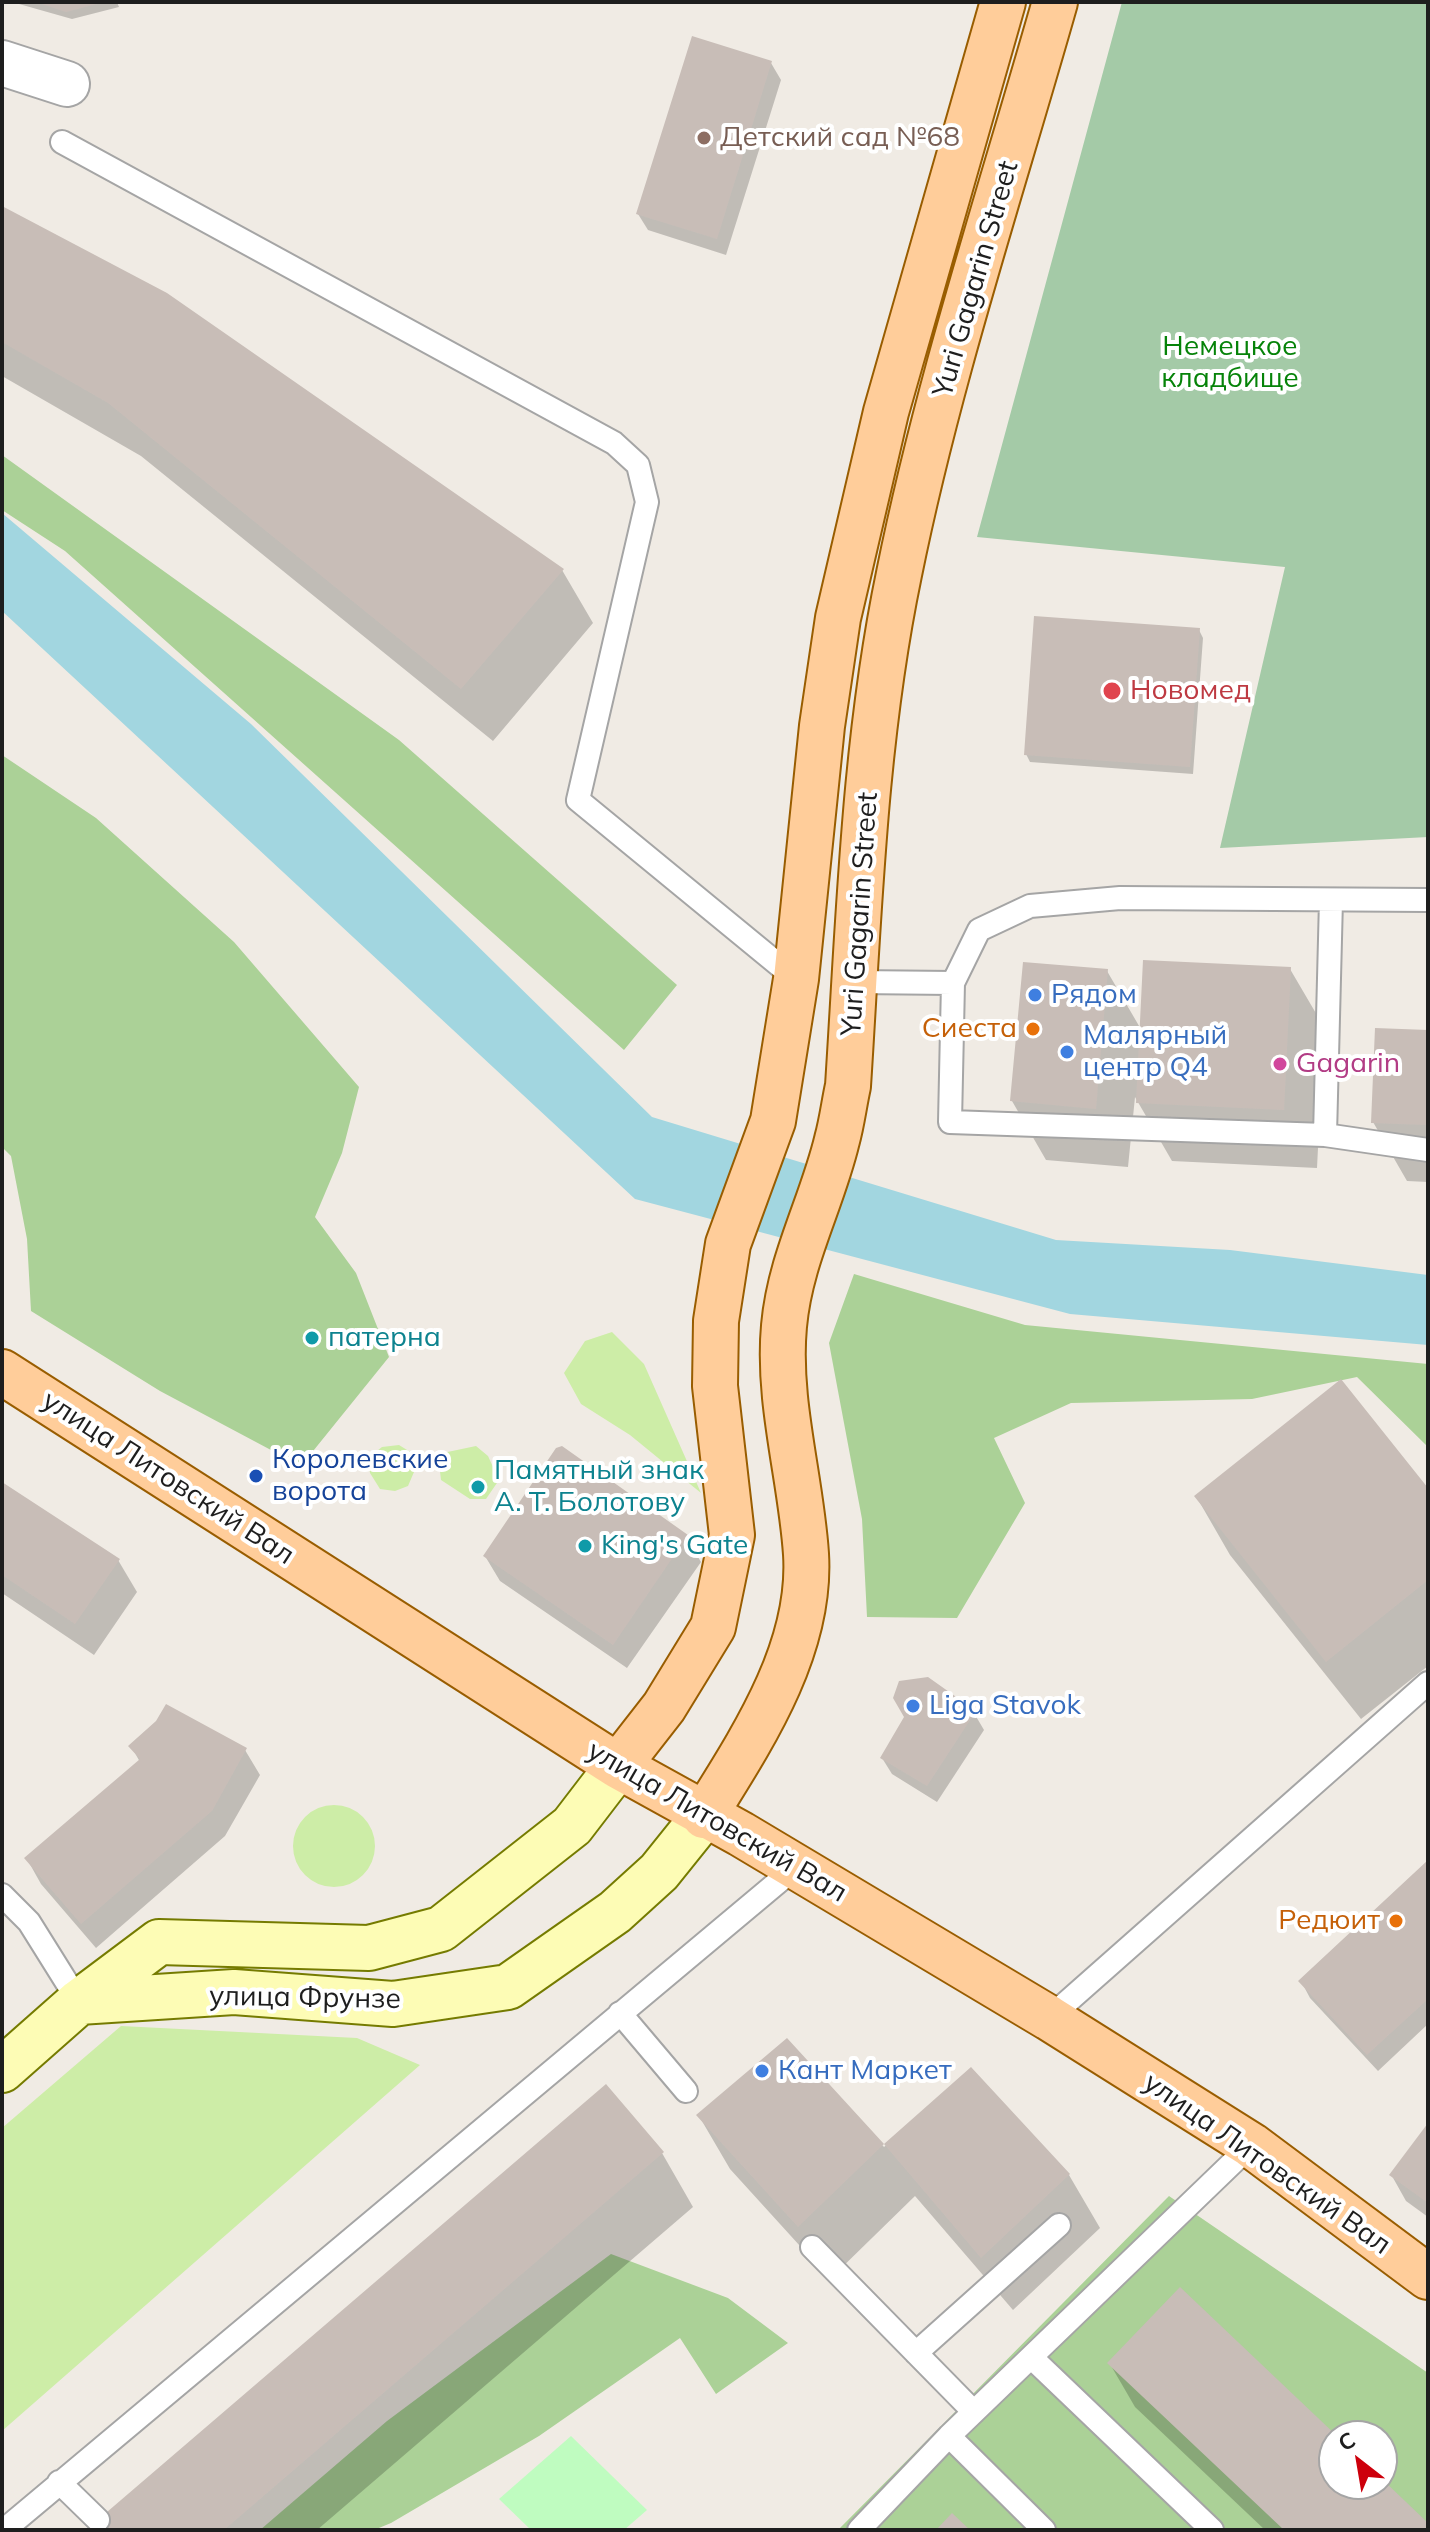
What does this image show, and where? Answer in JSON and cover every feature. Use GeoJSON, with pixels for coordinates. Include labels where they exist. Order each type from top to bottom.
{"type":"FeatureCollection","features":[{"type":"Feature","properties":{"kind":"main road","name":"Yuri Gagarin Street"},"geometry":{"type":"LineString","coordinates":[[618,1766],[664,1707],[713,1627],[732,1535],[715,1386],[716,1321],[728,1244],[773,1121],[796,979],[822,726],[841,603],[886,412],[1003,2]]}},
{"type":"Feature","properties":{"kind":"main road","name":"Yuri Gagarin Street"},"geometry":{"type":"LineString","coordinates":[[704,1816],[737,1763],[791,1657],[806,1558],[783,1365],[792,1269],[837,1142],[848,1086],[873,734],[899,574],[932,429],[1055,2]]}},
{"type":"Feature","properties":{"kind":"main road","name":"улица Литовский Вал"},"geometry":{"type":"LineString","coordinates":[[2,1372],[618,1766],[796,1867],[1049,2018],[1251,2145],[1428,2277]]}},
{"type":"Feature","properties":{"kind":"main road","name":"улица Фрунзе"},"geometry":{"type":"LineString","coordinates":[[2,2070],[79,2002],[159,1942],[369,1948],[441,1929],[572,1826],[618,1766]]}},
{"type":"Feature","properties":{"kind":"main road","name":"улица Фрунзе"},"geometry":{"type":"LineString","coordinates":[[79,2002],[234,1992],[393,2004],[508,1987],[615,1912],[659,1872],[704,1816]]}},
{"type":"Feature","properties":{"kind":"street"},"geometry":{"type":"LineString","coordinates":[[2,63],[67,84]]}},
{"type":"Feature","properties":{"kind":"lane"},"geometry":{"type":"LineString","coordinates":[[62,142],[614,443],[638,465],[647,502],[578,800],[796,979]]}},
{"type":"Feature","properties":{"kind":"lane"},"geometry":{"type":"LineString","coordinates":[[1428,900],[1120,898],[1030,906],[979,930],[953,983],[950,1122],[1325,1135],[1428,1150]]}},
{"type":"Feature","properties":{"kind":"lane"},"geometry":{"type":"LineString","coordinates":[[1325,1135],[1331,900]]}},
{"type":"Feature","properties":{"kind":"lane"},"geometry":{"type":"LineString","coordinates":[[855,982],[953,983]]}},
{"type":"Feature","properties":{"kind":"lane"},"geometry":{"type":"LineString","coordinates":[[1049,2018],[1428,1683]]}},
{"type":"Feature","properties":{"kind":"lane"},"geometry":{"type":"LineString","coordinates":[[4,2530],[796,1867]]}},
{"type":"Feature","properties":{"kind":"lane"},"geometry":{"type":"LineString","coordinates":[[2,1895],[29,1922],[79,2002]]}},
{"type":"Feature","properties":{"kind":"lane"},"geometry":{"type":"LineString","coordinates":[[620,2013],[686,2091]]}},
{"type":"Feature","properties":{"kind":"lane"},"geometry":{"type":"LineString","coordinates":[[859,2530],[949,2436],[1251,2145]]}},
{"type":"Feature","properties":{"kind":"lane"},"geometry":{"type":"LineString","coordinates":[[916,2353],[1059,2225]]}},
{"type":"Feature","properties":{"kind":"lane"},"geometry":{"type":"LineString","coordinates":[[812,2247],[974,2412]]}},
{"type":"Feature","properties":{"kind":"lane"},"geometry":{"type":"LineString","coordinates":[[1032,2358],[1212,2530]]}},
{"type":"Feature","properties":{"kind":"lane"},"geometry":{"type":"LineString","coordinates":[[949,2436],[1044,2530]]}},
{"type":"Feature","properties":{"kind":"lane"},"geometry":{"type":"LineString","coordinates":[[59,2482],[98,2520]]}},
{"type":"Feature","properties":{"kind":"green space","name":"Немецкое кладбище"},"geometry":{"type":"Polygon","coordinates":[[[1122,2],[1428,2],[1428,837],[1220,848],[1285,567],[977,537],[1122,2]]]}},
{"type":"Feature","properties":{"kind":"green space"},"geometry":{"type":"Polygon","coordinates":[[[2,455],[399,740],[677,985],[624,1050],[65,551],[2,510],[2,455]]]}},
{"type":"Feature","properties":{"kind":"green space"},"geometry":{"type":"Polygon","coordinates":[[[2,755],[96,818],[234,942],[359,1087],[342,1153],[315,1217],[356,1273],[389,1357],[301,1466],[160,1391],[31,1311],[27,1239],[11,1156],[2,1147],[2,755]]]}},
{"type":"Feature","properties":{"kind":"green space"},"geometry":{"type":"Polygon","coordinates":[[[854,1274],[1025,1325],[1428,1364],[1428,1447],[1357,1377],[1252,1399],[1071,1403],[994,1438],[1025,1503],[957,1618],[867,1617],[862,1519],[829,1343],[854,1274]]]}},
{"type":"Feature","properties":{"kind":"green space"},"geometry":{"type":"Polygon","coordinates":[[[612,1332],[644,1364],[701,1493],[630,1435],[581,1404],[564,1373],[585,1341],[612,1332]]]}},
{"type":"Feature","properties":{"kind":"green space"},"geometry":{"type":"Polygon","coordinates":[[[399,1445],[420,1458],[408,1486],[395,1491],[380,1489],[370,1473],[368,1458],[382,1447],[399,1445]]]}},
{"type":"Feature","properties":{"kind":"green space"},"geometry":{"type":"Polygon","coordinates":[[[476,1446],[488,1456],[499,1480],[486,1499],[470,1499],[441,1480],[438,1454],[476,1446]]]}},
{"type":"Feature","properties":{"kind":"green space"},"geometry":{"type":"Polygon","coordinates":[[[334,1805],[350,1809],[363,1817],[371,1830],[375,1846],[371,1862],[363,1875],[350,1883],[334,1887],[318,1883],[305,1875],[297,1862],[293,1846],[297,1830],[305,1817],[318,1809],[334,1805]]]}},
{"type":"Feature","properties":{"kind":"green space"},"geometry":{"type":"Polygon","coordinates":[[[121,2026],[357,2038],[420,2065],[2,2431],[2,2128],[121,2026]]]}},
{"type":"Feature","properties":{"kind":"green space"},"geometry":{"type":"Polygon","coordinates":[[[1169,2196],[1428,2373],[1428,2530],[838,2530],[1169,2196]]]}},
{"type":"Feature","properties":{"kind":"green space"},"geometry":{"type":"Polygon","coordinates":[[[611,2254],[728,2298],[788,2343],[716,2394],[680,2338],[539,2436],[391,2523],[374,2530],[260,2530],[387,2421],[611,2254]]]}},
{"type":"Feature","properties":{"kind":"green space"},"geometry":{"type":"Polygon","coordinates":[[[571,2436],[647,2510],[624,2530],[531,2530],[499,2499],[571,2436]]]}},
{"type":"Feature","properties":{"kind":"water"},"geometry":{"type":"Polygon","coordinates":[[[2,513],[251,724],[652,1117],[1056,1240],[1230,1250],[1428,1275],[1428,1345],[1070,1314],[635,1199],[2,611],[2,513]]]}},
{"type":"Feature","properties":{"kind":"building"},"geometry":{"type":"Polygon","coordinates":[[[36,2],[100,2],[100,3],[66,12],[36,2]]]}},
{"type":"Feature","properties":{"kind":"building","name":"Детский сад №68"},"geometry":{"type":"Polygon","coordinates":[[[692,36],[772,61],[717,239],[636,214],[692,36]]]}},
{"type":"Feature","properties":{"kind":"building"},"geometry":{"type":"Polygon","coordinates":[[[2,206],[167,293],[564,569],[461,689],[108,403],[2,342],[2,206]]]}},
{"type":"Feature","properties":{"kind":"building","name":"Новомед"},"geometry":{"type":"Polygon","coordinates":[[[1034,616],[1200,628],[1190,767],[1024,755],[1034,616]]]}},
{"type":"Feature","properties":{"kind":"building"},"geometry":{"type":"Polygon","coordinates":[[[1143,960],[1291,967],[1284,1110],[1136,1103],[1143,960]]]}},
{"type":"Feature","properties":{"kind":"building"},"geometry":{"type":"Polygon","coordinates":[[[1023,962],[1108,969],[1096,1109],[1010,1101],[1023,962]]]}},
{"type":"Feature","properties":{"kind":"building"},"geometry":{"type":"Polygon","coordinates":[[[1375,1028],[1428,1030],[1428,1125],[1371,1123],[1375,1028]]]}},
{"type":"Feature","properties":{"kind":"building"},"geometry":{"type":"Polygon","coordinates":[[[1341,1379],[1428,1488],[1428,1580],[1326,1662],[1194,1496],[1341,1379]]]}},
{"type":"Feature","properties":{"kind":"building","name":"King's Gate"},"geometry":{"type":"Polygon","coordinates":[[[562,1446],[688,1535],[613,1645],[483,1556],[556,1448],[562,1446]]]}},
{"type":"Feature","properties":{"kind":"building"},"geometry":{"type":"Polygon","coordinates":[[[2,1482],[120,1559],[75,1624],[2,1575],[2,1482]]]}},
{"type":"Feature","properties":{"kind":"building"},"geometry":{"type":"Polygon","coordinates":[[[928,1677],[976,1711],[927,1786],[880,1758],[904,1717],[893,1698],[899,1681],[928,1677]]]}},
{"type":"Feature","properties":{"kind":"building"},"geometry":{"type":"Polygon","coordinates":[[[166,1704],[247,1748],[212,1811],[81,1924],[24,1858],[140,1759],[128,1746],[156,1721],[166,1704]]]}},
{"type":"Feature","properties":{"kind":"building","name":"Редюит"},"geometry":{"type":"Polygon","coordinates":[[[1428,1860],[1428,1999],[1367,2055],[1298,1981],[1428,1860]]]}},
{"type":"Feature","properties":{"kind":"building"},"geometry":{"type":"Polygon","coordinates":[[[787,2038],[884,2144],[798,2227],[696,2115],[787,2038]]]}},
{"type":"Feature","properties":{"kind":"building"},"geometry":{"type":"Polygon","coordinates":[[[971,2067],[1070,2174],[981,2258],[884,2144],[971,2067]]]}},
{"type":"Feature","properties":{"kind":"building"},"geometry":{"type":"Polygon","coordinates":[[[606,2084],[664,2152],[224,2530],[86,2530],[606,2084]]]}},
{"type":"Feature","properties":{"kind":"building"},"geometry":{"type":"Polygon","coordinates":[[[1428,2123],[1428,2203],[1389,2175],[1428,2123]]]}},
{"type":"Feature","properties":{"kind":"building"},"geometry":{"type":"Polygon","coordinates":[[[1180,2287],[1320,2420],[1318,2500],[1398,2500],[1398,2494],[1428,2523],[1428,2530],[1284,2530],[1107,2363],[1180,2287]]]}},
{"type":"Feature","properties":{"kind":"building"},"geometry":{"type":"Polygon","coordinates":[[[952,2513],[970,2530],[936,2530],[952,2513]]]}},
{"type":"Feature","properties":{"kind":"place","name":"Детский сад №68"},"geometry":{"type":"Point","coordinates":[704,138]}},
{"type":"Feature","properties":{"kind":"place","name":"Новомед"},"geometry":{"type":"Point","coordinates":[1112,691]}},
{"type":"Feature","properties":{"kind":"place","name":"Рядом"},"geometry":{"type":"Point","coordinates":[1035,995]}},
{"type":"Feature","properties":{"kind":"place","name":"Сиеста"},"geometry":{"type":"Point","coordinates":[1033,1029]}},
{"type":"Feature","properties":{"kind":"place","name":"Малярный центр Q4"},"geometry":{"type":"Point","coordinates":[1067,1052]}},
{"type":"Feature","properties":{"kind":"place","name":"Gagarin"},"geometry":{"type":"Point","coordinates":[1280,1064]}},
{"type":"Feature","properties":{"kind":"place","name":"патерна"},"geometry":{"type":"Point","coordinates":[312,1338]}},
{"type":"Feature","properties":{"kind":"place","name":"Королевские ворота"},"geometry":{"type":"Point","coordinates":[256,1476]}},
{"type":"Feature","properties":{"kind":"place","name":"Памятный знак А. Т. Болотову"},"geometry":{"type":"Point","coordinates":[478,1487]}},
{"type":"Feature","properties":{"kind":"place","name":"King's Gate"},"geometry":{"type":"Point","coordinates":[585,1546]}},
{"type":"Feature","properties":{"kind":"place","name":"Liga Stavok"},"geometry":{"type":"Point","coordinates":[913,1706]}},
{"type":"Feature","properties":{"kind":"place","name":"Редюит"},"geometry":{"type":"Point","coordinates":[1396,1921]}},
{"type":"Feature","properties":{"kind":"place","name":"Кант Маркет"},"geometry":{"type":"Point","coordinates":[762,2071]}}]}
